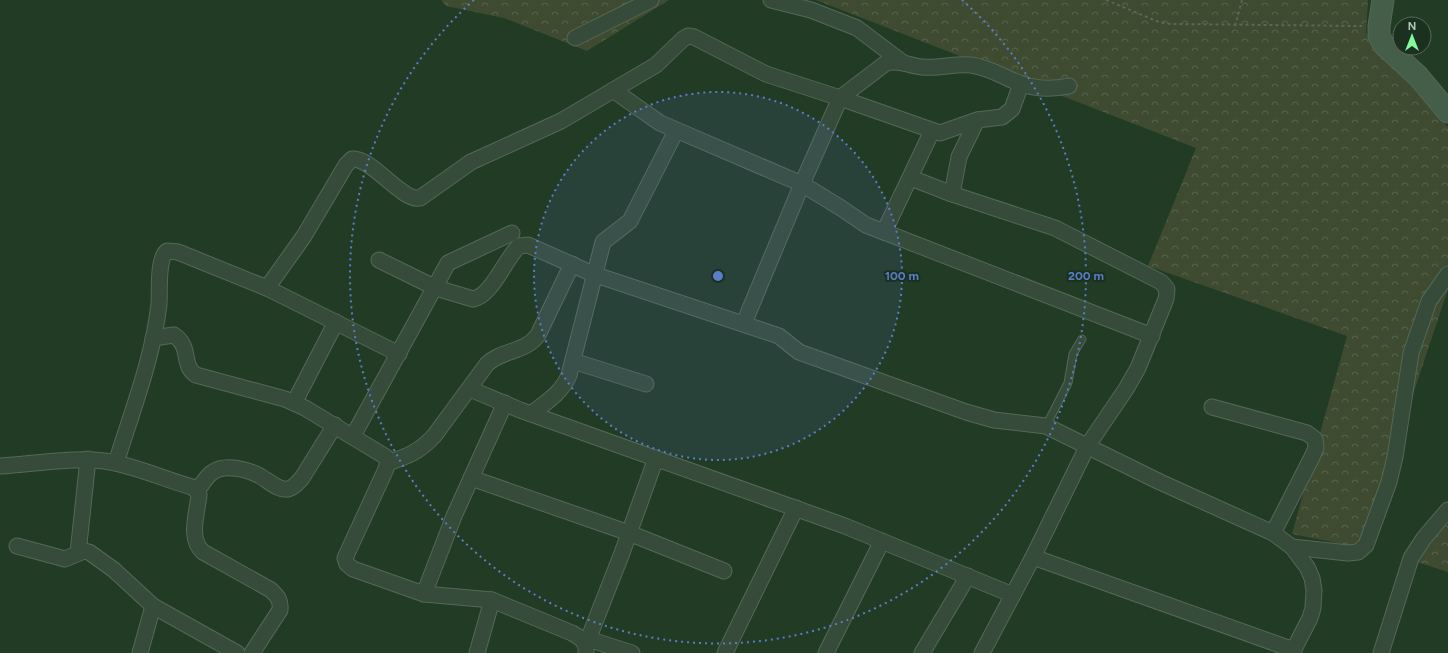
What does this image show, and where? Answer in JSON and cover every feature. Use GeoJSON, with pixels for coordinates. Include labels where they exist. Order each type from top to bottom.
{"type":"FeatureCollection","features":[{"type":"Feature","properties":{"kind":"street"},"geometry":{"type":"LineString","coordinates":[[575,38],[651,0]]}},
{"type":"Feature","properties":{"kind":"street"},"geometry":{"type":"LineString","coordinates":[[771,0],[811,10],[857,28],[902,62]]}},
{"type":"Feature","properties":{"kind":"street"},"geometry":{"type":"LineString","coordinates":[[1383,0],[1378,26],[1379,36],[1384,45],[1418,76],[1448,112]]}},
{"type":"Feature","properties":{"kind":"street"},"geometry":{"type":"LineString","coordinates":[[267,288],[304,236],[346,165],[352,159],[363,162],[410,197],[417,199],[471,162],[561,121],[656,65],[688,36],[694,37],[747,66],[766,74],[940,133],[978,120],[1007,115],[1015,103],[1021,84]]}},
{"type":"Feature","properties":{"kind":"street"},"geometry":{"type":"LineString","coordinates":[[744,323],[802,184],[840,98],[886,63],[892,61],[902,62],[922,67],[970,65],[993,71],[1021,84],[1039,89],[1056,89],[1069,86]]}},
{"type":"Feature","properties":{"kind":"street"},"geometry":{"type":"LineString","coordinates":[[614,90],[644,113],[676,131],[802,184],[841,208],[866,226],[1152,336]]}},
{"type":"Feature","properties":{"kind":"street"},"geometry":{"type":"LineString","coordinates":[[952,194],[959,157],[978,120]]}},
{"type":"Feature","properties":{"kind":"street"},"geometry":{"type":"LineString","coordinates":[[531,414],[558,394],[564,386],[572,361],[593,274],[603,242],[630,221],[676,131]]}},
{"type":"Feature","properties":{"kind":"street"},"geometry":{"type":"LineString","coordinates":[[884,232],[911,178],[932,131]]}},
{"type":"Feature","properties":{"kind":"street"},"geometry":{"type":"LineString","coordinates":[[911,178],[952,194],[1055,228],[1162,282],[1167,289],[1167,294],[1152,336],[1138,368],[1126,389],[1088,445],[1034,557],[982,653]]}},
{"type":"Feature","properties":{"kind":"street"},"geometry":{"type":"LineString","coordinates":[[353,436],[436,288],[448,263],[512,233]]}},
{"type":"Feature","properties":{"kind":"street"},"geometry":{"type":"LineString","coordinates":[[379,260],[436,288],[467,299],[478,298],[488,289],[516,249],[521,244],[528,245],[593,274],[744,323],[779,336],[799,352],[966,412],[994,420],[1046,426],[1088,445],[1160,482],[1273,534],[1292,547],[1307,567],[1312,578],[1314,590],[1313,608],[1310,618],[1293,651],[1034,557]]}},
{"type":"Feature","properties":{"kind":"street"},"geometry":{"type":"LineString","coordinates":[[116,463],[153,338],[159,304],[162,260],[167,251],[178,252],[267,288],[399,354]]}},
{"type":"Feature","properties":{"kind":"street"},"geometry":{"type":"LineString","coordinates":[[388,463],[414,454],[424,447],[470,389],[487,364],[494,357],[532,344],[538,335],[572,264]]}},
{"type":"Feature","properties":{"kind":"street"},"geometry":{"type":"LineString","coordinates":[[1292,547],[1348,553],[1358,552],[1366,545],[1389,482],[1395,457],[1411,352],[1429,301],[1448,274]]}},
{"type":"Feature","properties":{"kind":"street"},"geometry":{"type":"LineString","coordinates":[[294,403],[336,322]]}},
{"type":"Feature","properties":{"kind":"street"},"geometry":{"type":"LineString","coordinates":[[153,338],[174,335],[179,338],[184,344],[188,367],[191,372],[196,375],[254,389],[294,403],[335,425],[386,457],[388,463],[345,558],[347,564],[353,569],[424,594],[492,600],[572,633],[581,638],[587,646],[632,653]]}},
{"type":"Feature","properties":{"kind":"street"},"geometry":{"type":"LineString","coordinates":[[572,361],[646,384]]}},
{"type":"Feature","properties":{"kind":"street"},"geometry":{"type":"LineString","coordinates":[[470,389],[531,414],[796,508],[882,541],[1013,595]]}},
{"type":"Feature","properties":{"kind":"street"},"geometry":{"type":"LineString","coordinates":[[424,594],[454,516],[505,403]]}},
{"type":"Feature","properties":{"kind":"street"},"geometry":{"type":"LineString","coordinates":[[1212,408],[1306,432],[1315,439],[1316,448],[1273,534]]}},
{"type":"Feature","properties":{"kind":"street"},"geometry":{"type":"LineString","coordinates":[[197,491],[213,471],[229,468],[248,471],[260,476],[281,489],[288,489],[296,485],[302,478],[335,425]]}},
{"type":"Feature","properties":{"kind":"street"},"geometry":{"type":"LineString","coordinates":[[587,646],[630,533],[656,458]]}},
{"type":"Feature","properties":{"kind":"street"},"geometry":{"type":"LineString","coordinates":[[78,553],[88,459]]}},
{"type":"Feature","properties":{"kind":"street"},"geometry":{"type":"LineString","coordinates":[[0,466],[88,459],[116,463],[192,488],[197,491],[199,495],[194,540],[197,547],[203,552],[271,590],[279,598],[281,604],[280,610],[252,653]]}},
{"type":"Feature","properties":{"kind":"street"},"geometry":{"type":"LineString","coordinates":[[471,478],[630,533],[724,571]]}},
{"type":"Feature","properties":{"kind":"street"},"geometry":{"type":"LineString","coordinates":[[725,653],[796,508]]}},
{"type":"Feature","properties":{"kind":"street"},"geometry":{"type":"LineString","coordinates":[[1381,653],[1411,558],[1424,538],[1448,510]]}},
{"type":"Feature","properties":{"kind":"street"},"geometry":{"type":"LineString","coordinates":[[826,653],[882,541]]}},
{"type":"Feature","properties":{"kind":"street"},"geometry":{"type":"LineString","coordinates":[[17,546],[65,559],[71,558],[84,551],[89,552],[99,558],[153,606],[237,653]]}},
{"type":"Feature","properties":{"kind":"street"},"geometry":{"type":"LineString","coordinates":[[922,653],[968,576]]}},
{"type":"Feature","properties":{"kind":"street"},"geometry":{"type":"LineString","coordinates":[[477,653],[492,600]]}},
{"type":"Feature","properties":{"kind":"street"},"geometry":{"type":"LineString","coordinates":[[140,653],[153,606]]}},
{"type":"Feature","properties":{"kind":"lane"},"geometry":{"type":"LineString","coordinates":[[1046,426],[1068,383],[1073,354],[1082,339]]}},
{"type":"Feature","properties":{"kind":"path"},"geometry":{"type":"LineString","coordinates":[[1106,0],[1159,22],[1171,24],[1235,26],[1378,26]]}},
{"type":"Feature","properties":{"kind":"path"},"geometry":{"type":"LineString","coordinates":[[1235,26],[1242,0]]}},
{"type":"Feature","properties":{"kind":"green space"},"geometry":{"type":"Polygon","coordinates":[[[441,0],[669,0],[587,51],[504,18],[446,6],[441,0]]]}},
{"type":"Feature","properties":{"kind":"green space"},"geometry":{"type":"Polygon","coordinates":[[[816,0],[1368,0],[1366,33],[1448,127],[1448,289],[1362,548],[1292,534],[1347,336],[1148,266],[1196,148],[816,0]]]}},
{"type":"Feature","properties":{"kind":"green space"},"geometry":{"type":"Polygon","coordinates":[[[1444,523],[1448,526],[1448,572],[1417,562],[1424,546],[1444,523]]]}}]}
